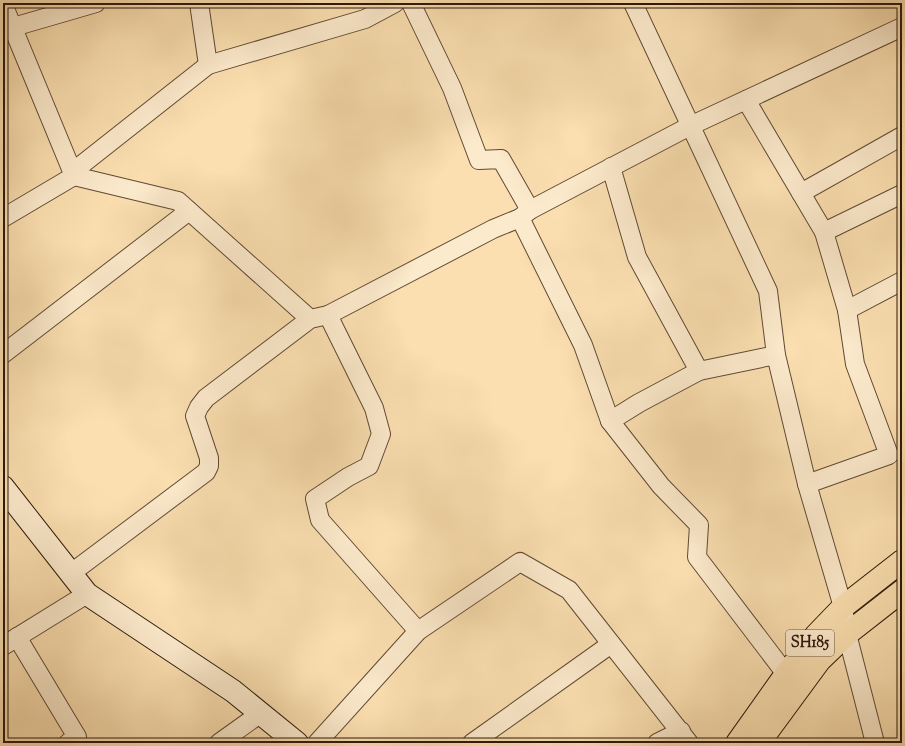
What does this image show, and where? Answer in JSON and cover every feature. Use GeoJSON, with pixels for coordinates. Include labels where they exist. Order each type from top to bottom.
{"type":"FeatureCollection","features":[{"type":"Feature","properties":{"kind":"main road","name":"SH185"},"geometry":{"type":"LineString","coordinates":[[737,743],[816,635],[843,607],[902,561]]}},
{"type":"Feature","properties":{"kind":"main road","name":"SH185"},"geometry":{"type":"LineString","coordinates":[[759,743],[820,660],[847,634],[902,590]]}},
{"type":"Feature","properties":{"kind":"street"},"geometry":{"type":"LineString","coordinates":[[8,29],[96,3]]}},
{"type":"Feature","properties":{"kind":"street"},"geometry":{"type":"LineString","coordinates":[[199,3],[208,65]]}},
{"type":"Feature","properties":{"kind":"street"},"geometry":{"type":"LineString","coordinates":[[3,218],[74,176],[80,166],[208,65],[365,19],[395,3]]}},
{"type":"Feature","properties":{"kind":"street"},"geometry":{"type":"LineString","coordinates":[[411,3],[452,88],[479,160],[501,159],[583,345],[610,421],[661,486],[699,525],[697,557],[786,674]]}},
{"type":"Feature","properties":{"kind":"street"},"geometry":{"type":"LineString","coordinates":[[633,3],[768,291],[776,355],[807,484],[843,607],[847,634],[875,743]]}},
{"type":"Feature","properties":{"kind":"street"},"geometry":{"type":"LineString","coordinates":[[3,4],[8,29],[74,176]]}},
{"type":"Feature","properties":{"kind":"street"},"geometry":{"type":"LineString","coordinates":[[70,574],[206,472],[209,466],[209,458],[195,416],[199,407],[206,398],[310,319],[328,315],[493,229],[525,214],[690,126],[902,26]]}},
{"type":"Feature","properties":{"kind":"street"},"geometry":{"type":"LineString","coordinates":[[746,100],[824,232],[847,310],[854,364],[896,453],[807,484]]}},
{"type":"Feature","properties":{"kind":"street"},"geometry":{"type":"LineString","coordinates":[[801,193],[902,136]]}},
{"type":"Feature","properties":{"kind":"street"},"geometry":{"type":"LineString","coordinates":[[611,167],[637,257],[699,371]]}},
{"type":"Feature","properties":{"kind":"street"},"geometry":{"type":"LineString","coordinates":[[74,176],[178,201],[310,319]]}},
{"type":"Feature","properties":{"kind":"street"},"geometry":{"type":"LineString","coordinates":[[824,232],[902,194]]}},
{"type":"Feature","properties":{"kind":"street"},"geometry":{"type":"LineString","coordinates":[[3,354],[189,211]]}},
{"type":"Feature","properties":{"kind":"street"},"geometry":{"type":"LineString","coordinates":[[847,310],[902,281]]}},
{"type":"Feature","properties":{"kind":"street"},"geometry":{"type":"LineString","coordinates":[[328,315],[374,408],[381,434],[369,466],[348,477],[315,499],[320,520],[418,631]]}},
{"type":"Feature","properties":{"kind":"street"},"geometry":{"type":"LineString","coordinates":[[610,421],[639,403],[699,371],[776,355]]}},
{"type":"Feature","properties":{"kind":"street"},"geometry":{"type":"LineString","coordinates":[[3,487],[87,594],[233,691],[297,743]]}},
{"type":"Feature","properties":{"kind":"street"},"geometry":{"type":"LineString","coordinates":[[317,743],[418,631],[520,562],[569,590],[685,737],[657,743]]}},
{"type":"Feature","properties":{"kind":"street"},"geometry":{"type":"LineString","coordinates":[[75,741],[10,642],[87,594]]}},
{"type":"Feature","properties":{"kind":"street"},"geometry":{"type":"LineString","coordinates":[[472,743],[611,644]]}},
{"type":"Feature","properties":{"kind":"street"},"geometry":{"type":"LineString","coordinates":[[219,743],[261,714]]}}]}
